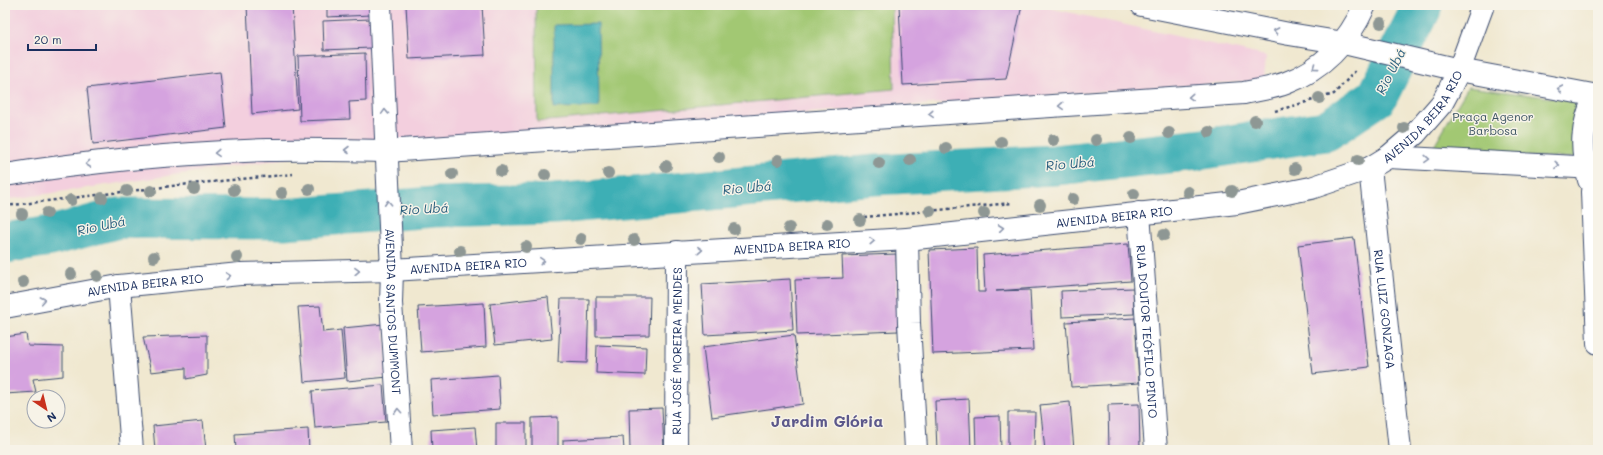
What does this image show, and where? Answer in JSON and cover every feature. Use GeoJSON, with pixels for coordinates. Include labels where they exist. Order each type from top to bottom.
{"type":"FeatureCollection","features":[{"type":"Feature","properties":{"kind":"main road","name":"AVENIDA SANTOS DUMMONT"},"geometry":{"type":"LineString","coordinates":[[380,5],[392,270],[391,303],[401,450]]}},
{"type":"Feature","properties":{"kind":"main road"},"geometry":{"type":"LineString","coordinates":[[1142,5],[1289,34],[1344,43],[1460,70],[1597,96],[1588,113],[1583,131],[1583,148],[1593,166],[1592,192],[1598,343]]}},
{"type":"Feature","properties":{"kind":"main road"},"geometry":{"type":"LineString","coordinates":[[5,175],[44,169],[161,156],[268,150],[386,151],[1244,93],[1287,83],[1315,69],[1344,43],[1356,25],[1365,5]]}},
{"type":"Feature","properties":{"kind":"main road","name":"AVENIDA BEIRA RIO"},"geometry":{"type":"LineString","coordinates":[[5,307],[119,286],[240,274],[392,270],[907,239],[1237,203],[1312,188],[1379,163],[1415,134],[1442,103],[1460,70],[1483,5]]}},
{"type":"Feature","properties":{"kind":"main road"},"geometry":{"type":"LineString","coordinates":[[1379,163],[1593,166]]}},
{"type":"Feature","properties":{"kind":"main road","name":"RUA LUIZ GONZAGA"},"geometry":{"type":"LineString","coordinates":[[1379,163],[1400,450]]}},
{"type":"Feature","properties":{"kind":"main road","name":"RUA DOUTOR TEÓFILO PINTO"},"geometry":{"type":"LineString","coordinates":[[1139,213],[1156,450]]}},
{"type":"Feature","properties":{"kind":"main road"},"geometry":{"type":"LineString","coordinates":[[907,239],[909,330],[916,450]]}},
{"type":"Feature","properties":{"kind":"main road","name":"RUA JOSÉ MOREIRA MENDES"},"geometry":{"type":"LineString","coordinates":[[676,450],[677,252]]}},
{"type":"Feature","properties":{"kind":"main road"},"geometry":{"type":"LineString","coordinates":[[119,286],[132,450]]}},
{"type":"Feature","properties":{"kind":"path"},"geometry":{"type":"LineString","coordinates":[[859,217],[1020,202]]}},
{"type":"Feature","properties":{"kind":"shaded area"},"geometry":{"type":"Polygon","coordinates":[[[5,5],[1036,5],[1266,56],[1264,80],[391,143],[5,200],[5,5]]]}},
{"type":"Feature","properties":{"kind":"green space"},"geometry":{"type":"Polygon","coordinates":[[[536,5],[892,5],[894,89],[537,122],[536,5]]]}},
{"type":"Feature","properties":{"kind":"green space","name":"Praça Agenor Barbosa"},"geometry":{"type":"Polygon","coordinates":[[[1468,87],[1576,101],[1577,158],[1429,154],[1468,87]]]}},
{"type":"Feature","properties":{"kind":"water"},"geometry":{"type":"Polygon","coordinates":[[[598,24],[599,107],[554,108],[554,25],[598,24]]]}},
{"type":"Feature","properties":{"kind":"building"},"geometry":{"type":"Polygon","coordinates":[[[247,5],[292,5],[298,109],[252,114],[247,5]]]}},
{"type":"Feature","properties":{"kind":"building"},"geometry":{"type":"Polygon","coordinates":[[[327,5],[370,5],[371,15],[327,17],[327,5]]]}},
{"type":"Feature","properties":{"kind":"building"},"geometry":{"type":"Polygon","coordinates":[[[406,5],[482,5],[485,55],[409,59],[406,5]]]}},
{"type":"Feature","properties":{"kind":"building"},"geometry":{"type":"Polygon","coordinates":[[[899,5],[1022,5],[1006,79],[903,85],[899,5]]]}},
{"type":"Feature","properties":{"kind":"building"},"geometry":{"type":"Polygon","coordinates":[[[370,19],[371,48],[324,50],[323,21],[370,19]]]}},
{"type":"Feature","properties":{"kind":"building"},"geometry":{"type":"Polygon","coordinates":[[[365,53],[366,101],[349,102],[350,119],[300,121],[298,56],[365,53]]]}},
{"type":"Feature","properties":{"kind":"building"},"geometry":{"type":"Polygon","coordinates":[[[220,72],[226,128],[93,144],[87,88],[220,72]]]}},
{"type":"Feature","properties":{"kind":"building"},"geometry":{"type":"Polygon","coordinates":[[[1354,238],[1369,367],[1313,374],[1298,245],[1354,238]]]}},
{"type":"Feature","properties":{"kind":"building"},"geometry":{"type":"Polygon","coordinates":[[[1128,244],[1131,281],[996,291],[1030,290],[1033,350],[933,354],[929,250],[977,248],[978,292],[985,292],[983,255],[1128,244]]]}},
{"type":"Feature","properties":{"kind":"building"},"geometry":{"type":"Polygon","coordinates":[[[896,254],[898,331],[797,335],[795,280],[843,278],[842,256],[896,254]]]}},
{"type":"Feature","properties":{"kind":"building"},"geometry":{"type":"Polygon","coordinates":[[[790,279],[793,330],[705,335],[702,284],[790,279]]]}},
{"type":"Feature","properties":{"kind":"building"},"geometry":{"type":"Polygon","coordinates":[[[1133,288],[1134,314],[1062,317],[1061,291],[1133,288]]]}},
{"type":"Feature","properties":{"kind":"building"},"geometry":{"type":"Polygon","coordinates":[[[548,297],[552,339],[495,345],[490,304],[548,297]]]}},
{"type":"Feature","properties":{"kind":"building"},"geometry":{"type":"Polygon","coordinates":[[[596,297],[650,297],[649,335],[596,336],[596,297]]]}},
{"type":"Feature","properties":{"kind":"building"},"geometry":{"type":"Polygon","coordinates":[[[561,299],[589,299],[587,363],[558,362],[561,299]]]}},
{"type":"Feature","properties":{"kind":"building"},"geometry":{"type":"Polygon","coordinates":[[[484,303],[486,347],[421,352],[418,307],[484,303]]]}},
{"type":"Feature","properties":{"kind":"building"},"geometry":{"type":"Polygon","coordinates":[[[320,306],[323,332],[341,330],[345,378],[304,382],[298,307],[320,306]]]}},
{"type":"Feature","properties":{"kind":"building"},"geometry":{"type":"Polygon","coordinates":[[[1135,318],[1139,383],[1071,387],[1066,322],[1135,318]]]}},
{"type":"Feature","properties":{"kind":"building"},"geometry":{"type":"Polygon","coordinates":[[[384,324],[388,377],[347,381],[343,328],[384,324]]]}},
{"type":"Feature","properties":{"kind":"building"},"geometry":{"type":"Polygon","coordinates":[[[26,334],[28,346],[63,347],[63,376],[33,379],[35,389],[26,389],[26,393],[5,394],[5,337],[26,334]]]}},
{"type":"Feature","properties":{"kind":"building"},"geometry":{"type":"Polygon","coordinates":[[[207,335],[207,375],[186,379],[186,368],[151,372],[143,337],[207,335]]]}},
{"type":"Feature","properties":{"kind":"building"},"geometry":{"type":"Polygon","coordinates":[[[794,335],[803,404],[712,417],[703,347],[794,335]]]}},
{"type":"Feature","properties":{"kind":"building"},"geometry":{"type":"Polygon","coordinates":[[[597,345],[646,347],[645,375],[596,373],[597,345]]]}},
{"type":"Feature","properties":{"kind":"building"},"geometry":{"type":"Polygon","coordinates":[[[498,375],[500,409],[433,414],[431,380],[498,375]]]}},
{"type":"Feature","properties":{"kind":"building"},"geometry":{"type":"Polygon","coordinates":[[[383,385],[386,422],[315,428],[312,391],[383,385]]]}},
{"type":"Feature","properties":{"kind":"building"},"geometry":{"type":"Polygon","coordinates":[[[969,399],[971,450],[937,450],[935,401],[969,399]]]}},
{"type":"Feature","properties":{"kind":"building"},"geometry":{"type":"Polygon","coordinates":[[[1070,402],[1074,450],[1045,450],[1040,405],[1070,402]]]}},
{"type":"Feature","properties":{"kind":"building"},"geometry":{"type":"Polygon","coordinates":[[[1139,404],[1140,450],[1109,450],[1108,405],[1139,404]]]}},
{"type":"Feature","properties":{"kind":"building"},"geometry":{"type":"Polygon","coordinates":[[[662,408],[664,450],[630,450],[629,409],[662,408]]]}},
{"type":"Feature","properties":{"kind":"building"},"geometry":{"type":"Polygon","coordinates":[[[1008,412],[1035,412],[1034,450],[1008,450],[1008,412]]]}},
{"type":"Feature","properties":{"kind":"building"},"geometry":{"type":"Polygon","coordinates":[[[1000,416],[1001,450],[976,450],[975,417],[1000,416]]]}},
{"type":"Feature","properties":{"kind":"building"},"geometry":{"type":"Polygon","coordinates":[[[558,417],[558,450],[532,450],[532,418],[558,417]]]}},
{"type":"Feature","properties":{"kind":"building"},"geometry":{"type":"Polygon","coordinates":[[[203,421],[206,450],[155,450],[153,426],[203,421]]]}},
{"type":"Feature","properties":{"kind":"building"},"geometry":{"type":"Polygon","coordinates":[[[496,423],[526,423],[526,450],[496,450],[496,423]]]}},
{"type":"Feature","properties":{"kind":"building"},"geometry":{"type":"Polygon","coordinates":[[[475,427],[477,450],[432,450],[431,430],[475,427]]]}},
{"type":"Feature","properties":{"kind":"building"},"geometry":{"type":"Polygon","coordinates":[[[308,429],[309,450],[236,450],[235,434],[308,429]]]}},
{"type":"Feature","properties":{"kind":"building"},"geometry":{"type":"Polygon","coordinates":[[[623,437],[624,450],[563,450],[563,440],[623,437]]]}},
{"type":"Feature","properties":{"kind":"waterway","name":"Rio Ubá"},"geometry":{"type":"LineString","coordinates":[[5,243],[51,236],[119,218],[284,219],[434,207],[555,204],[875,175],[1055,165],[1197,150],[1326,131],[1377,97],[1423,5]]}},
{"type":"Feature","properties":{"kind":"district","name":"Jardim Glória"},"geometry":{"type":"Point","coordinates":[827,420]}}]}
